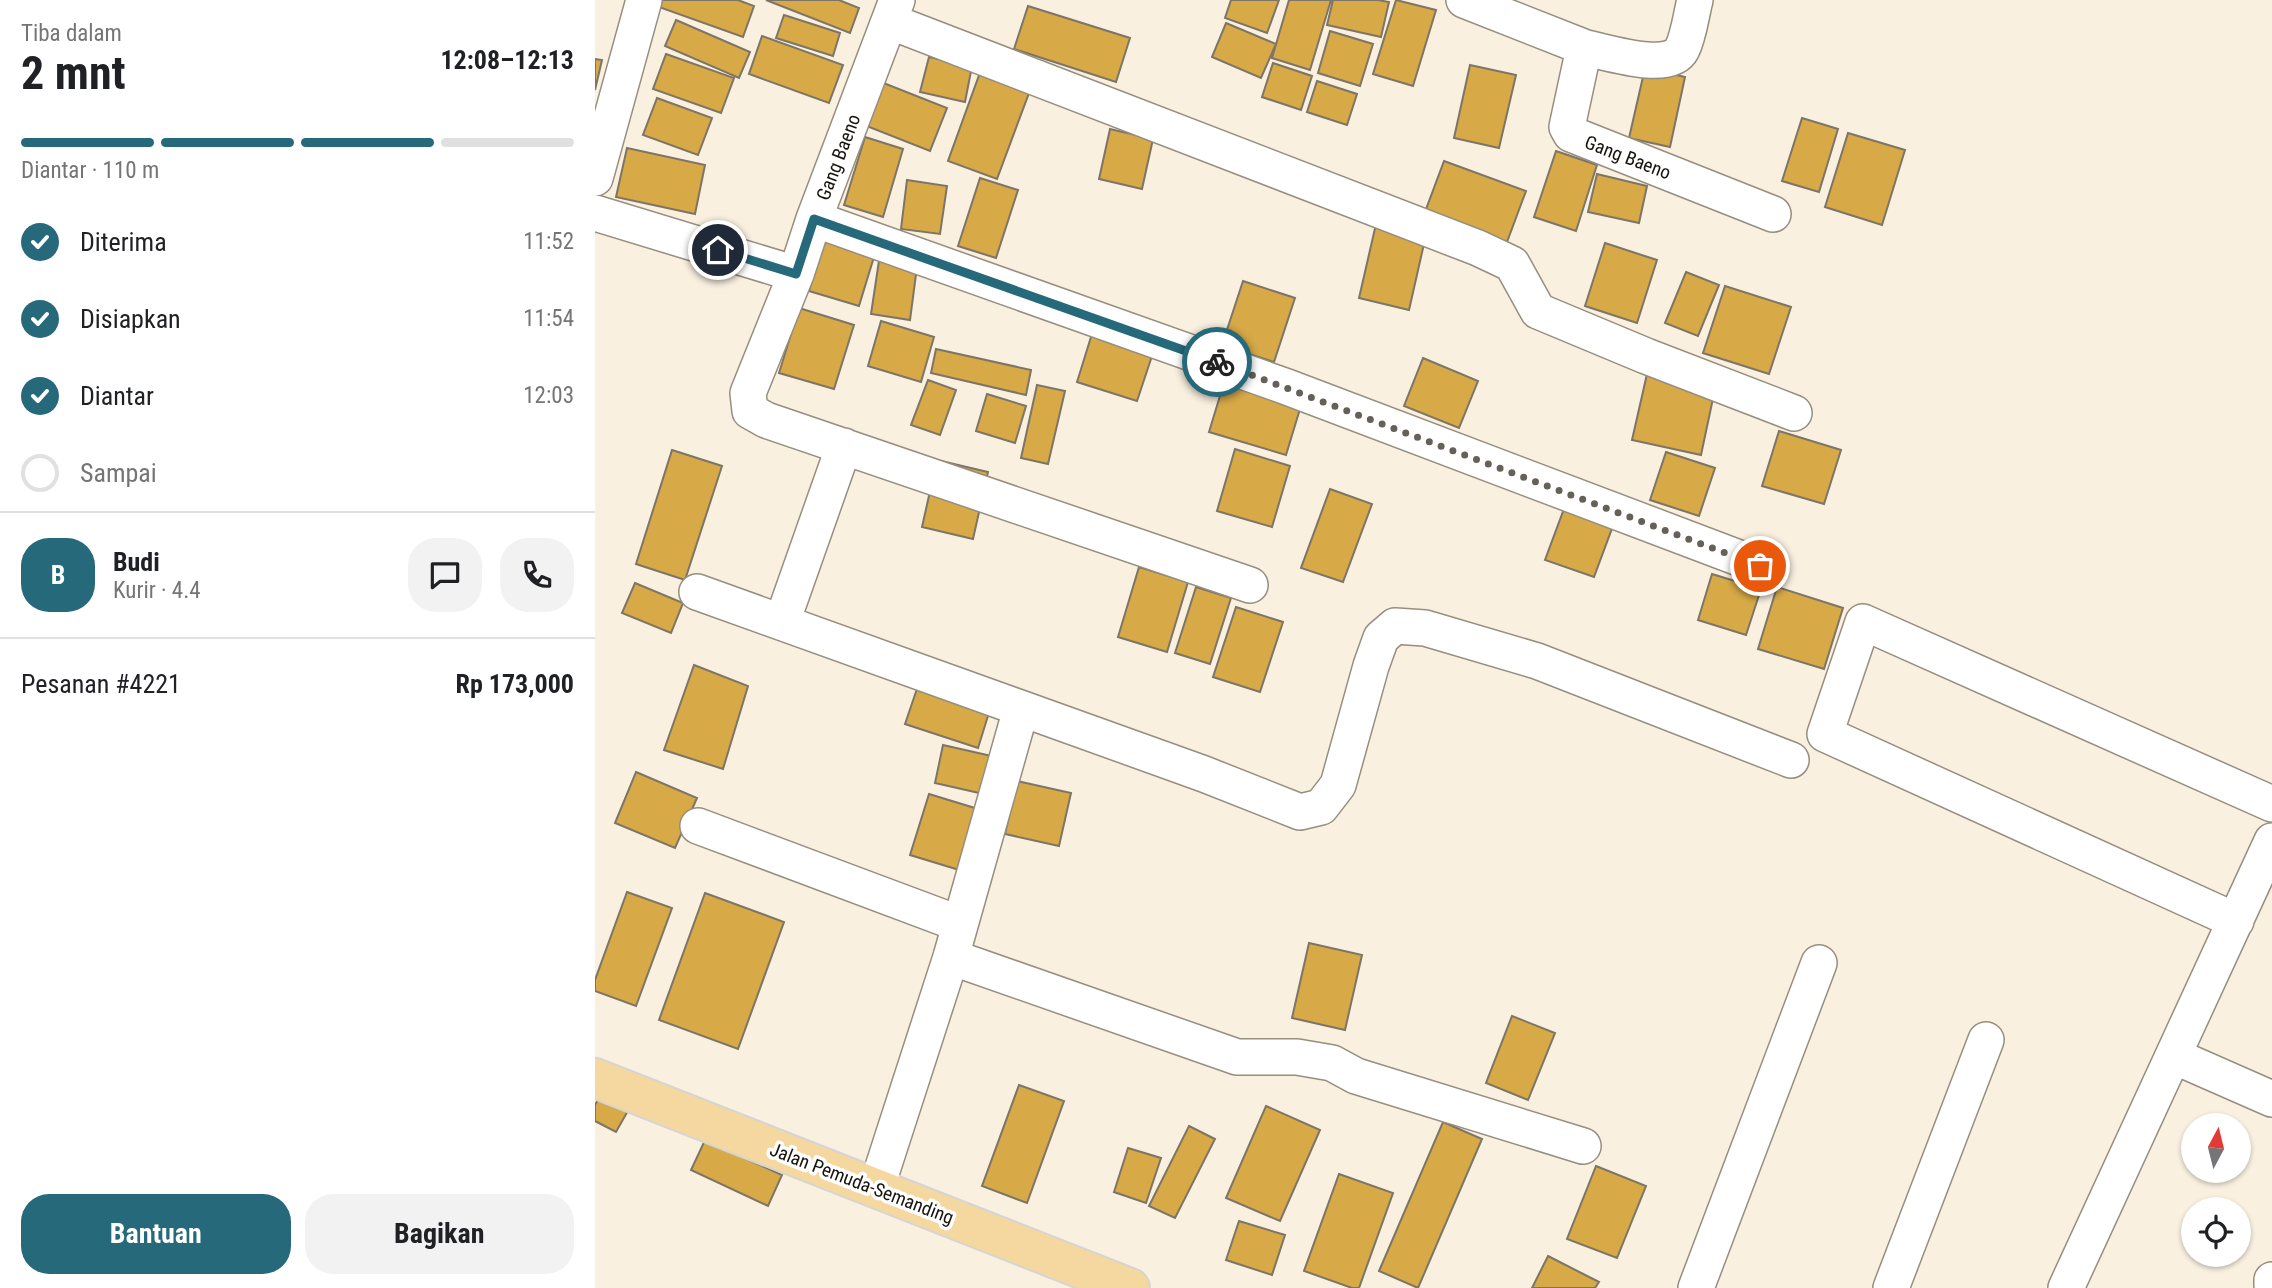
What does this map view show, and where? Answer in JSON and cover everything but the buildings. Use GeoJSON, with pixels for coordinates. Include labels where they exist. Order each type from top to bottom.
{"type":"FeatureCollection","features":[{"type":"Feature","properties":{"kind":"main road","name":"Jalan Pemuda-Semanding"},"geometry":{"type":"LineString","coordinates":[[595,1078],[1130,1288]]}},
{"type":"Feature","properties":{"kind":"street"},"geometry":{"type":"LineString","coordinates":[[595,178],[644,0]]}},
{"type":"Feature","properties":{"kind":"street"},"geometry":{"type":"LineString","coordinates":[[1464,0],[1586,48],[1654,62],[1674,57],[1681,51],[1695,0]]}},
{"type":"Feature","properties":{"kind":"street"},"geometry":{"type":"LineString","coordinates":[[893,11],[1478,248],[1512,264],[1538,311],[1646,356],[1794,412]]}},
{"type":"Feature","properties":{"kind":"street","name":"Gang Baeno"},"geometry":{"type":"LineString","coordinates":[[844,446],[766,420],[750,411],[748,393],[796,274],[814,219],[893,11]]}},
{"type":"Feature","properties":{"kind":"street","name":"Gang Baeno"},"geometry":{"type":"LineString","coordinates":[[1586,48],[1567,127],[1571,134],[1773,214]]}},
{"type":"Feature","properties":{"kind":"street"},"geometry":{"type":"LineString","coordinates":[[595,213],[796,274]]}},
{"type":"Feature","properties":{"kind":"street"},"geometry":{"type":"LineString","coordinates":[[814,219],[1287,387],[1760,566]]}},
{"type":"Feature","properties":{"kind":"street"},"geometry":{"type":"LineString","coordinates":[[782,622],[844,446],[1250,585]]}},
{"type":"Feature","properties":{"kind":"street"},"geometry":{"type":"LineString","coordinates":[[697,592],[1204,774],[1300,812],[1321,807],[1338,785],[1381,638],[1395,626],[1425,628],[1537,661],[1791,760]]}},
{"type":"Feature","properties":{"kind":"street"},"geometry":{"type":"LineString","coordinates":[[2236,921],[1825,733],[1863,622],[2272,804]]}},
{"type":"Feature","properties":{"kind":"street"},"geometry":{"type":"LineString","coordinates":[[877,1189],[951,957],[1021,709]]}},
{"type":"Feature","properties":{"kind":"street"},"geometry":{"type":"LineString","coordinates":[[698,826],[960,924]]}},
{"type":"Feature","properties":{"kind":"street"},"geometry":{"type":"LineString","coordinates":[[2066,1288],[2272,841]]}},
{"type":"Feature","properties":{"kind":"street"},"geometry":{"type":"LineString","coordinates":[[951,957],[1237,1056],[1297,1057],[1332,1063],[1356,1076],[1583,1146]]}},
{"type":"Feature","properties":{"kind":"street"},"geometry":{"type":"LineString","coordinates":[[1696,1288],[1819,963]]}},
{"type":"Feature","properties":{"kind":"street"},"geometry":{"type":"LineString","coordinates":[[1891,1288],[1986,1040]]}},
{"type":"Feature","properties":{"kind":"street"},"geometry":{"type":"LineString","coordinates":[[2174,1056],[2272,1099]]}},
{"type":"Feature","properties":{"kind":"way so far"},"geometry":{"type":"LineString","coordinates":[[1217,362],[1760,566]]}},
{"type":"Feature","properties":{"kind":"route"},"geometry":{"type":"LineString","coordinates":[[718,250],[796,274],[814,219],[1217,362]]}}]}
